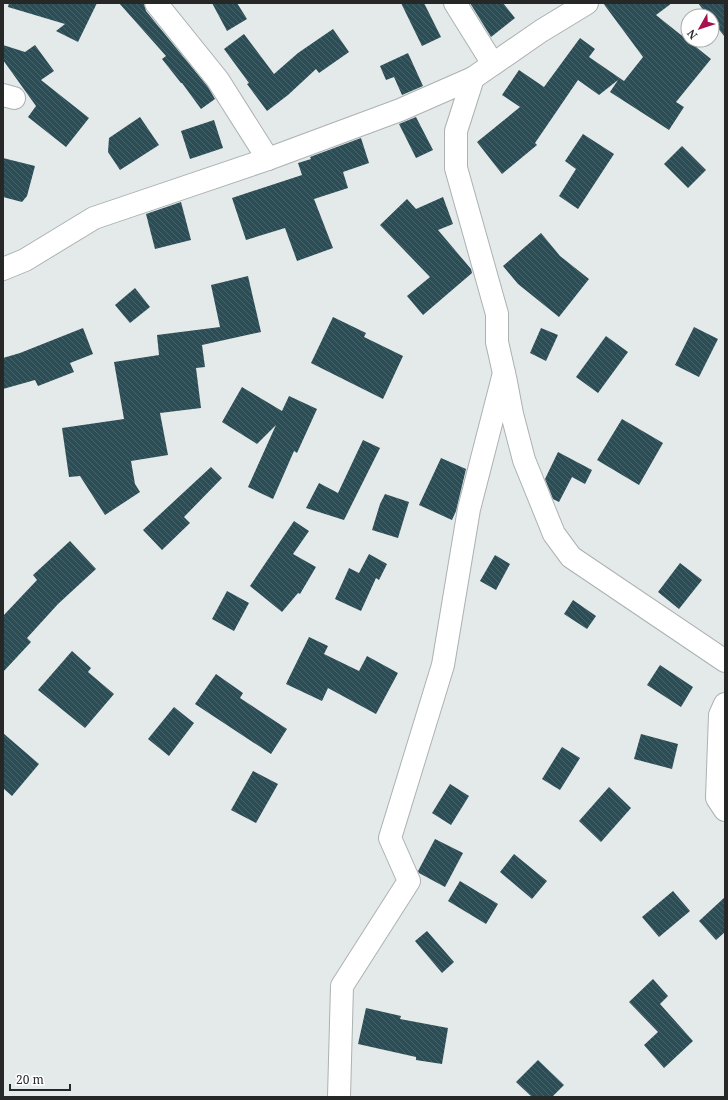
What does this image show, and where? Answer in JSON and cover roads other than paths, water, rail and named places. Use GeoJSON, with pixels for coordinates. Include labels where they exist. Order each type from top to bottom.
{"type":"FeatureCollection","features":[{"type":"Feature","properties":{"kind":"street"},"geometry":{"type":"LineString","coordinates":[[156,3],[218,80],[268,159]]}},
{"type":"Feature","properties":{"kind":"street"},"geometry":{"type":"LineString","coordinates":[[455,3],[493,64]]}},
{"type":"Feature","properties":{"kind":"street"},"geometry":{"type":"LineString","coordinates":[[3,269],[25,260],[94,218],[268,159],[400,110],[473,78],[541,31],[587,3]]}},
{"type":"Feature","properties":{"kind":"street"},"geometry":{"type":"LineString","coordinates":[[473,78],[456,131],[456,168],[497,314],[497,342],[512,414],[524,460],[554,534],[571,557],[725,661]]}},
{"type":"Feature","properties":{"kind":"street"},"geometry":{"type":"LineString","coordinates":[[339,1097],[342,986],[409,881],[390,838],[443,665],[469,509],[504,373]]}},
{"type":"Feature","properties":{"kind":"street"},"geometry":{"type":"LineString","coordinates":[[725,704],[720,716],[717,798],[725,810]]}}]}
